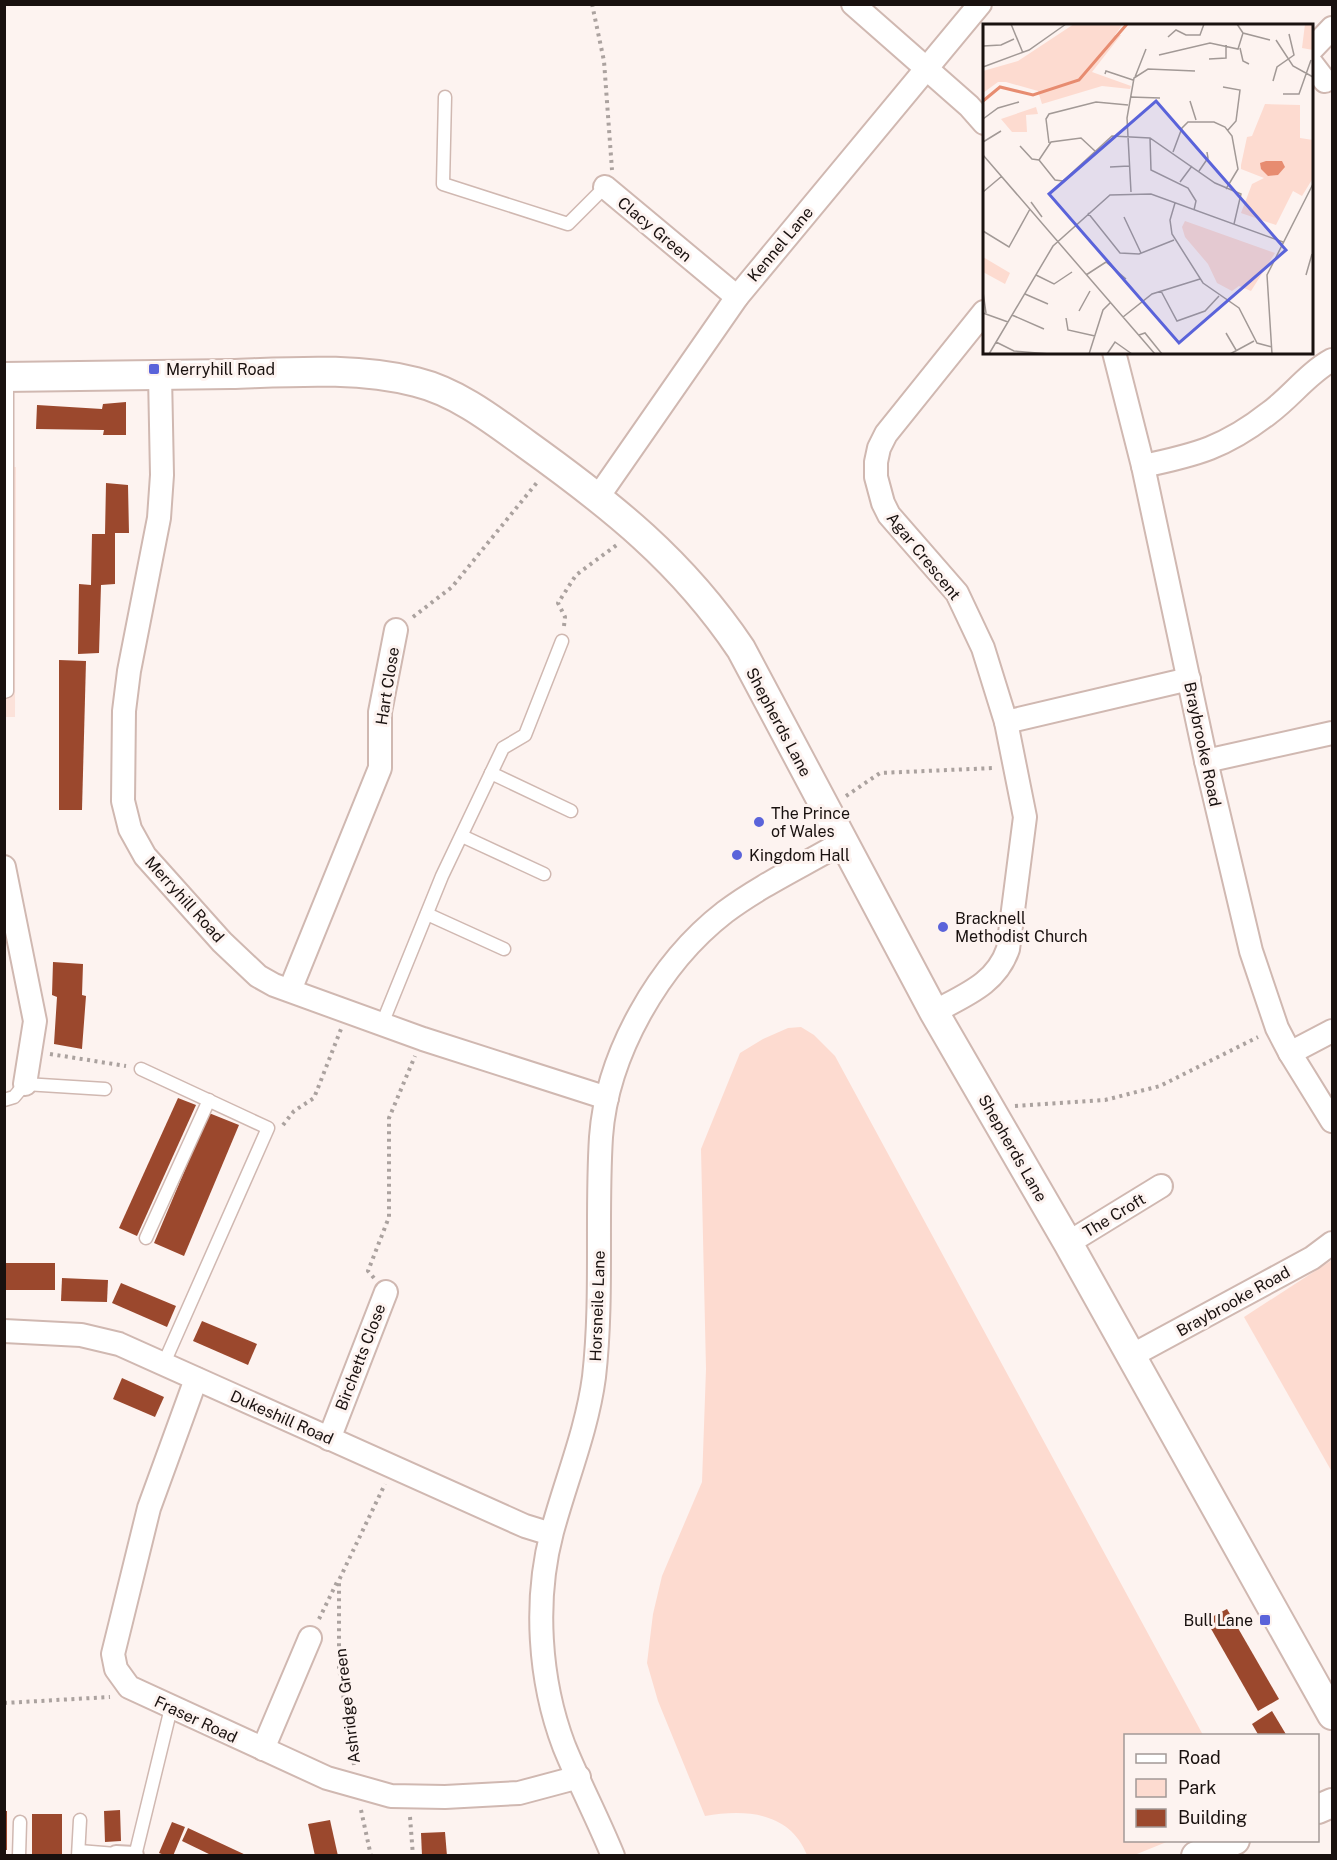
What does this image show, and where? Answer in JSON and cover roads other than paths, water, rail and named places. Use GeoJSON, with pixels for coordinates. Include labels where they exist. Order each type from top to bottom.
{"type":"FeatureCollection","features":[{"type":"Feature","properties":{"kind":"street"},"geometry":{"type":"LineString","coordinates":[[853,4],[983,122]]}},
{"type":"Feature","properties":{"kind":"street","name":"Kennel Lane"},"geometry":{"type":"LineString","coordinates":[[598,497],[737,297],[980,4]]}},
{"type":"Feature","properties":{"kind":"street"},"geometry":{"type":"LineString","coordinates":[[1313,48],[1332,28]]}},
{"type":"Feature","properties":{"kind":"street","name":"Clacy Green"},"geometry":{"type":"LineString","coordinates":[[605,187],[737,297]]}},
{"type":"Feature","properties":{"kind":"street","name":"Agar Crescent"},"geometry":{"type":"LineString","coordinates":[[934,1012],[990,980],[1001,966],[1008,949],[1025,817],[1006,722],[982,648],[957,593],[889,515],[878,490],[876,477],[879,448],[886,434],[983,313]]}},
{"type":"Feature","properties":{"kind":"street","name":"Braybrooke Road"},"geometry":{"type":"LineString","coordinates":[[1115,354],[1143,466],[1206,761],[1251,951],[1277,1028],[1332,1121]]}},
{"type":"Feature","properties":{"kind":"street"},"geometry":{"type":"LineString","coordinates":[[1143,466],[1200,454],[1230,440],[1270,413],[1332,360]]}},
{"type":"Feature","properties":{"kind":"street","name":"Shepherds Lane"},"geometry":{"type":"LineString","coordinates":[[6,376],[333,372],[418,382],[472,407],[553,463],[638,529],[672,562],[727,628],[741,649],[934,1012],[1068,1243],[1332,1715]]}},
{"type":"Feature","properties":{"kind":"street","name":"Merryhill Road"},"geometry":{"type":"LineString","coordinates":[[160,375],[162,475],[159,518],[154,553],[135,628],[125,701],[122,778],[123,801],[130,829],[145,856],[258,976],[423,1039],[607,1098]]}},
{"type":"Feature","properties":{"kind":"street","name":"Hart Close"},"geometry":{"type":"LineString","coordinates":[[290,990],[380,768],[380,712],[396,630]]}},
{"type":"Feature","properties":{"kind":"street"},"geometry":{"type":"LineString","coordinates":[[1006,722],[1189,679]]}},
{"type":"Feature","properties":{"kind":"street"},"geometry":{"type":"LineString","coordinates":[[1206,761],[1332,733]]}},
{"type":"Feature","properties":{"kind":"street","name":"Horsneile Lane"},"geometry":{"type":"LineString","coordinates":[[614,1856],[555,1718],[544,1662],[542,1602],[551,1534],[582,1433],[594,1377],[598,1339],[601,1135],[607,1098],[624,1046],[635,1025],[667,973],[683,953],[725,912],[843,842]]}},
{"type":"Feature","properties":{"kind":"street"},"geometry":{"type":"LineString","coordinates":[[4,867],[34,1022],[25,1084]]}},
{"type":"Feature","properties":{"kind":"street"},"geometry":{"type":"LineString","coordinates":[[1290,1053],[1332,1031]]}},
{"type":"Feature","properties":{"kind":"street","name":"The Croft"},"geometry":{"type":"LineString","coordinates":[[1068,1243],[1161,1186]]}},
{"type":"Feature","properties":{"kind":"street","name":"Braybrooke Road"},"geometry":{"type":"LineString","coordinates":[[1131,1356],[1311,1258],[1332,1243]]}},
{"type":"Feature","properties":{"kind":"street","name":"Birchetts Close"},"geometry":{"type":"LineString","coordinates":[[329,1439],[386,1292]]}},
{"type":"Feature","properties":{"kind":"street","name":"Dukeshill Road"},"geometry":{"type":"LineString","coordinates":[[4,1332],[81,1335],[119,1344],[525,1526],[551,1534]]}},
{"type":"Feature","properties":{"kind":"street","name":"Fraser Road"},"geometry":{"type":"LineString","coordinates":[[196,1379],[149,1508],[113,1654],[116,1669],[129,1687],[327,1778],[357,1788],[410,1798],[519,1793],[579,1777]]}},
{"type":"Feature","properties":{"kind":"street","name":"Ashridge Green"},"geometry":{"type":"LineString","coordinates":[[263,1749],[310,1638]]}},
{"type":"Feature","properties":{"kind":"street"},"geometry":{"type":"LineString","coordinates":[[1196,1856],[1230,1842]]}},
{"type":"Feature","properties":{"kind":"street"},"geometry":{"type":"LineString","coordinates":[[116,1854],[135,1855]]}},
{"type":"Feature","properties":{"kind":"lane"},"geometry":{"type":"LineString","coordinates":[[445,97],[443,184],[568,224],[605,187]]}},
{"type":"Feature","properties":{"kind":"lane"},"geometry":{"type":"LineString","coordinates":[[4,692],[7,692],[6,376]]}},
{"type":"Feature","properties":{"kind":"lane"},"geometry":{"type":"LineString","coordinates":[[382,1024],[427,914],[491,773],[503,748],[525,735],[562,641]]}},
{"type":"Feature","properties":{"kind":"lane"},"geometry":{"type":"LineString","coordinates":[[491,773],[571,811]]}},
{"type":"Feature","properties":{"kind":"lane"},"geometry":{"type":"LineString","coordinates":[[462,836],[544,874]]}},
{"type":"Feature","properties":{"kind":"lane"},"geometry":{"type":"LineString","coordinates":[[427,914],[504,949]]}},
{"type":"Feature","properties":{"kind":"lane"},"geometry":{"type":"LineString","coordinates":[[141,1069],[268,1128],[164,1363]]}},
{"type":"Feature","properties":{"kind":"lane"},"geometry":{"type":"LineString","coordinates":[[4,1100],[14,1097],[25,1084],[105,1089]]}},
{"type":"Feature","properties":{"kind":"lane"},"geometry":{"type":"LineString","coordinates":[[146,1238],[209,1100]]}},
{"type":"Feature","properties":{"kind":"lane"},"geometry":{"type":"LineString","coordinates":[[135,1855],[171,1708]]}},
{"type":"Feature","properties":{"kind":"lane"},"geometry":{"type":"LineString","coordinates":[[80,1820],[79,1853],[116,1854]]}},
{"type":"Feature","properties":{"kind":"lane"},"geometry":{"type":"LineString","coordinates":[[19,1856],[20,1822]]}},
{"type":"Feature","properties":{"kind":"place","name":"Merryhill Road"},"geometry":{"type":"Point","coordinates":[154,369]}},
{"type":"Feature","properties":{"kind":"place","name":"The Prince of Wales"},"geometry":{"type":"Point","coordinates":[759,822]}},
{"type":"Feature","properties":{"kind":"place","name":"Kingdom Hall"},"geometry":{"type":"Point","coordinates":[737,855]}},
{"type":"Feature","properties":{"kind":"place","name":"Bracknell Methodist Church"},"geometry":{"type":"Point","coordinates":[943,927]}},
{"type":"Feature","properties":{"kind":"place","name":"Bull Lane"},"geometry":{"type":"Point","coordinates":[1265,1620]}}]}
